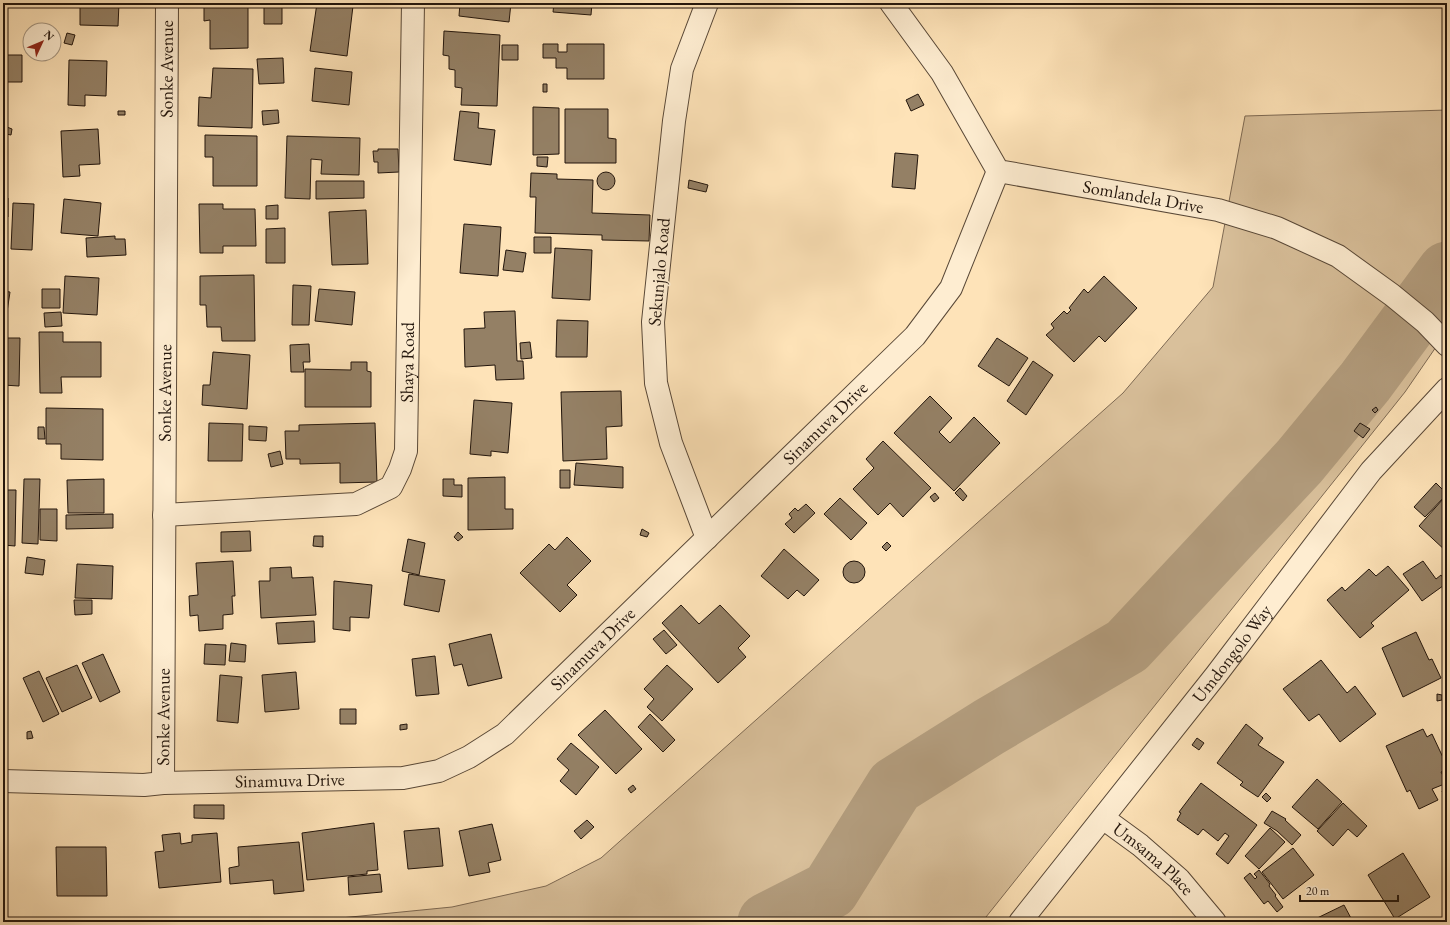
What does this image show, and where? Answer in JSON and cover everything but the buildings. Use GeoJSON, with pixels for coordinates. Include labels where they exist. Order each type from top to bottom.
{"type":"FeatureCollection","features":[{"type":"Feature","properties":{"kind":"street","name":"Sonke Avenue"},"geometry":{"type":"LineString","coordinates":[[163,783],[167,3]]}},
{"type":"Feature","properties":{"kind":"street","name":"Shaya Road"},"geometry":{"type":"LineString","coordinates":[[164,515],[356,504],[391,486],[400,469],[406,451],[413,3]]}},
{"type":"Feature","properties":{"kind":"street","name":"Sekunjalo Road"},"geometry":{"type":"LineString","coordinates":[[707,3],[682,69],[674,121],[653,322],[656,383],[671,443],[707,538]]}},
{"type":"Feature","properties":{"kind":"street"},"geometry":{"type":"LineString","coordinates":[[891,3],[942,73],[998,171]]}},
{"type":"Feature","properties":{"kind":"street","name":"Sinamuva Drive"},"geometry":{"type":"LineString","coordinates":[[3,781],[144,785],[163,783],[403,778],[439,770],[469,757],[505,734],[915,336],[951,288],[998,171]]}},
{"type":"Feature","properties":{"kind":"street","name":"Somlandela Drive"},"geometry":{"type":"LineString","coordinates":[[998,171],[1218,210],[1277,228],[1338,256],[1392,295],[1425,322],[1447,345]]}},
{"type":"Feature","properties":{"kind":"street","name":"Umdongolo Way"},"geometry":{"type":"LineString","coordinates":[[1020,922],[1221,668],[1371,471],[1403,434],[1447,389]]}},
{"type":"Feature","properties":{"kind":"street","name":"Umsama Place"},"geometry":{"type":"LineString","coordinates":[[1103,818],[1140,845],[1179,879],[1215,922]]}},
{"type":"Feature","properties":{"kind":"shaded area"},"geometry":{"type":"Polygon","coordinates":[[[1447,110],[1447,331],[1405,392],[982,922],[300,922],[452,907],[546,886],[601,858],[1123,393],[1213,287],[1245,116],[1447,110]]]}},
{"type":"Feature","properties":{"kind":"waterway"},"geometry":{"type":"LineString","coordinates":[[767,922],[830,890],[895,786],[989,727],[1127,646],[1299,462],[1365,382],[1447,271]]}}]}
